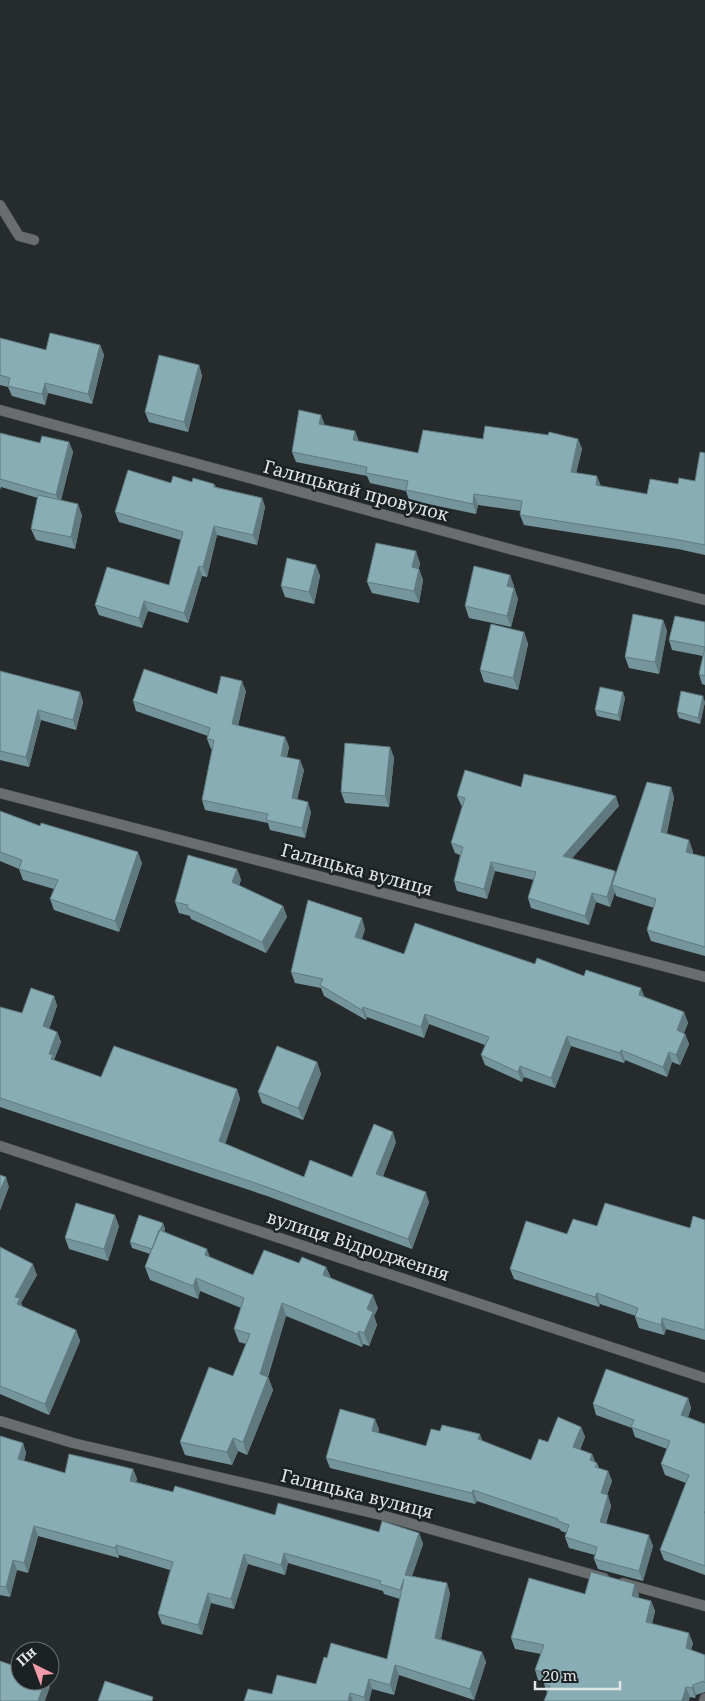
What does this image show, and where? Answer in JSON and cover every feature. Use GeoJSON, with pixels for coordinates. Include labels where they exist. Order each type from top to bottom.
{"type":"FeatureCollection","features":[{"type":"Feature","properties":{"kind":"street"},"geometry":{"type":"LineString","coordinates":[[0,205],[19,236],[34,240]]}},
{"type":"Feature","properties":{"kind":"street","name":"Галицький провулок"},"geometry":{"type":"LineString","coordinates":[[0,410],[517,551],[705,600]]}},
{"type":"Feature","properties":{"kind":"street","name":"Галицька вулиця"},"geometry":{"type":"LineString","coordinates":[[0,793],[705,978]]}},
{"type":"Feature","properties":{"kind":"street","name":"вулиця Відродження"},"geometry":{"type":"LineString","coordinates":[[0,1146],[705,1378]]}},
{"type":"Feature","properties":{"kind":"street","name":"Галицька вулиця"},"geometry":{"type":"LineString","coordinates":[[0,1421],[73,1443],[382,1516],[705,1606]]}},
{"type":"Feature","properties":{"kind":"building"},"geometry":{"type":"Polygon","coordinates":[[[50,333],[100,345],[88,394],[45,383],[42,394],[8,386],[10,378],[0,375],[0,338],[46,350],[50,333]]]}},
{"type":"Feature","properties":{"kind":"building"},"geometry":{"type":"Polygon","coordinates":[[[159,355],[199,365],[184,422],[145,412],[159,355]]]}},
{"type":"Feature","properties":{"kind":"building"},"geometry":{"type":"Polygon","coordinates":[[[299,410],[321,415],[319,424],[355,431],[353,440],[418,453],[423,430],[483,439],[485,426],[548,435],[549,432],[578,439],[571,472],[597,476],[596,485],[647,494],[650,479],[678,484],[679,478],[695,481],[700,452],[705,453],[705,545],[520,515],[522,501],[474,494],[473,504],[406,490],[408,481],[366,473],[367,467],[292,452],[299,410]]]}},
{"type":"Feature","properties":{"kind":"building"},"geometry":{"type":"Polygon","coordinates":[[[0,433],[40,443],[42,436],[69,442],[56,495],[0,479],[0,433]]]}},
{"type":"Feature","properties":{"kind":"building"},"geometry":{"type":"Polygon","coordinates":[[[128,470],[171,483],[173,476],[192,482],[193,478],[214,484],[214,487],[262,498],[253,535],[214,526],[203,567],[199,566],[184,613],[144,601],[139,618],[95,605],[107,567],[169,585],[183,532],[115,512],[128,470]]]}},
{"type":"Feature","properties":{"kind":"building"},"geometry":{"type":"Polygon","coordinates":[[[38,495],[78,504],[71,537],[31,529],[38,495]]]}},
{"type":"Feature","properties":{"kind":"building"},"geometry":{"type":"Polygon","coordinates":[[[376,543],[416,551],[412,567],[419,569],[414,591],[367,582],[376,543]]]}},
{"type":"Feature","properties":{"kind":"building"},"geometry":{"type":"Polygon","coordinates":[[[287,558],[316,565],[309,592],[281,586],[287,558]]]}},
{"type":"Feature","properties":{"kind":"building"},"geometry":{"type":"Polygon","coordinates":[[[474,566],[510,575],[507,586],[514,588],[507,616],[465,606],[474,566]]]}},
{"type":"Feature","properties":{"kind":"building"},"geometry":{"type":"Polygon","coordinates":[[[633,614],[663,620],[655,662],[625,657],[633,614]]]}},
{"type":"Feature","properties":{"kind":"building"},"geometry":{"type":"Polygon","coordinates":[[[675,616],[705,622],[705,647],[669,640],[675,616]]]}},
{"type":"Feature","properties":{"kind":"building"},"geometry":{"type":"Polygon","coordinates":[[[491,624],[524,632],[513,678],[480,670],[491,624]]]}},
{"type":"Feature","properties":{"kind":"building"},"geometry":{"type":"Polygon","coordinates":[[[705,647],[705,676],[699,674],[705,647]]]}},
{"type":"Feature","properties":{"kind":"building"},"geometry":{"type":"Polygon","coordinates":[[[144,669],[217,694],[221,676],[242,681],[232,724],[285,737],[281,756],[300,760],[292,798],[308,802],[302,828],[266,820],[268,814],[202,800],[214,740],[207,739],[210,728],[133,701],[144,669]]]}},
{"type":"Feature","properties":{"kind":"building"},"geometry":{"type":"Polygon","coordinates":[[[0,671],[80,692],[73,720],[38,710],[26,757],[0,751],[0,671]]]}},
{"type":"Feature","properties":{"kind":"building"},"geometry":{"type":"Polygon","coordinates":[[[600,687],[623,692],[618,715],[595,710],[600,687]]]}},
{"type":"Feature","properties":{"kind":"building"},"geometry":{"type":"Polygon","coordinates":[[[681,691],[703,696],[698,718],[677,712],[681,691]]]}},
{"type":"Feature","properties":{"kind":"building"},"geometry":{"type":"Polygon","coordinates":[[[345,743],[390,747],[385,796],[341,792],[345,743]]]}},
{"type":"Feature","properties":{"kind":"building"},"geometry":{"type":"Polygon","coordinates":[[[465,770],[521,787],[524,774],[616,796],[563,856],[615,871],[607,897],[592,893],[585,916],[528,898],[536,872],[491,862],[484,889],[454,881],[463,847],[451,843],[465,798],[457,796],[465,770]]]}},
{"type":"Feature","properties":{"kind":"building"},"geometry":{"type":"Polygon","coordinates":[[[647,782],[671,787],[661,832],[689,840],[686,852],[705,857],[705,947],[647,930],[656,899],[612,885],[647,782]]]}},
{"type":"Feature","properties":{"kind":"building"},"geometry":{"type":"Polygon","coordinates":[[[0,811],[40,826],[41,823],[138,852],[115,921],[50,899],[58,880],[19,869],[22,860],[0,852],[0,811]]]}},
{"type":"Feature","properties":{"kind":"building"},"geometry":{"type":"Polygon","coordinates":[[[188,855],[237,869],[232,882],[283,906],[262,942],[187,908],[188,905],[175,902],[188,855]]]}},
{"type":"Feature","properties":{"kind":"building"},"geometry":{"type":"Polygon","coordinates":[[[308,900],[362,918],[355,937],[404,954],[415,923],[535,964],[537,958],[584,976],[586,970],[641,988],[639,995],[684,1012],[677,1030],[685,1034],[676,1055],[669,1052],[663,1067],[621,1050],[620,1053],[567,1036],[551,1078],[520,1066],[518,1072],[481,1055],[489,1037],[425,1014],[421,1027],[363,1007],[362,1010],[320,985],[323,979],[291,972],[308,900]]]}},
{"type":"Feature","properties":{"kind":"building"},"geometry":{"type":"Polygon","coordinates":[[[31,988],[54,996],[43,1026],[57,1032],[49,1054],[53,1055],[51,1059],[101,1077],[114,1046],[237,1089],[219,1141],[304,1177],[310,1160],[352,1177],[374,1124],[393,1132],[376,1174],[426,1192],[408,1239],[264,1186],[0,1098],[0,1007],[22,1013],[31,988]]]}},
{"type":"Feature","properties":{"kind":"building"},"geometry":{"type":"Polygon","coordinates":[[[277,1046],[317,1062],[298,1108],[258,1092],[277,1046]]]}},
{"type":"Feature","properties":{"kind":"building"},"geometry":{"type":"Polygon","coordinates":[[[0,1175],[6,1177],[0,1191],[0,1175]]]}},
{"type":"Feature","properties":{"kind":"building"},"geometry":{"type":"Polygon","coordinates":[[[76,1203],[115,1215],[104,1249],[65,1238],[76,1203]]]}},
{"type":"Feature","properties":{"kind":"building"},"geometry":{"type":"Polygon","coordinates":[[[605,1203],[690,1228],[693,1216],[705,1220],[705,1330],[662,1318],[661,1325],[635,1317],[638,1308],[597,1293],[595,1297],[510,1269],[526,1221],[567,1234],[573,1219],[597,1226],[605,1203]]]}},
{"type":"Feature","properties":{"kind":"building"},"geometry":{"type":"Polygon","coordinates":[[[139,1215],[163,1223],[152,1249],[130,1242],[139,1215]]]}},
{"type":"Feature","properties":{"kind":"building"},"geometry":{"type":"Polygon","coordinates":[[[159,1230],[207,1249],[205,1255],[253,1275],[264,1250],[299,1263],[302,1257],[326,1267],[323,1275],[373,1295],[367,1309],[373,1312],[364,1333],[359,1331],[357,1334],[282,1303],[260,1374],[268,1377],[243,1442],[233,1438],[227,1452],[180,1442],[209,1367],[233,1376],[250,1334],[234,1329],[244,1298],[196,1278],[193,1286],[145,1267],[159,1230]]]}},
{"type":"Feature","properties":{"kind":"building"},"geometry":{"type":"Polygon","coordinates":[[[0,1247],[33,1264],[15,1297],[20,1298],[17,1304],[76,1330],[45,1404],[0,1386],[0,1247]]]}},
{"type":"Feature","properties":{"kind":"building"},"geometry":{"type":"Polygon","coordinates":[[[606,1369],[688,1398],[681,1415],[705,1424],[705,1566],[660,1550],[689,1475],[661,1464],[670,1441],[631,1427],[634,1420],[593,1404],[606,1369]]]}},
{"type":"Feature","properties":{"kind":"building"},"geometry":{"type":"Polygon","coordinates":[[[340,1409],[375,1419],[372,1431],[426,1446],[431,1429],[440,1431],[442,1425],[480,1434],[478,1439],[531,1460],[539,1439],[548,1442],[558,1417],[581,1427],[573,1447],[592,1454],[590,1460],[597,1463],[595,1467],[608,1471],[601,1493],[608,1495],[600,1522],[649,1535],[639,1571],[594,1559],[597,1547],[565,1537],[569,1525],[558,1521],[558,1519],[473,1490],[472,1493],[326,1458],[340,1409]]]}},
{"type":"Feature","properties":{"kind":"building"},"geometry":{"type":"Polygon","coordinates":[[[0,1436],[23,1443],[18,1459],[65,1473],[69,1454],[133,1469],[130,1481],[173,1492],[175,1486],[275,1515],[278,1503],[379,1532],[382,1521],[419,1533],[405,1575],[447,1583],[435,1638],[482,1652],[470,1689],[395,1665],[390,1685],[369,1679],[364,1697],[350,1693],[348,1701],[244,1701],[248,1689],[272,1694],[277,1675],[316,1684],[324,1657],[327,1658],[331,1643],[387,1659],[404,1579],[400,1590],[380,1584],[381,1581],[284,1553],[281,1565],[244,1554],[231,1599],[208,1593],[198,1625],[158,1614],[173,1562],[116,1545],[115,1548],[34,1526],[24,1563],[13,1560],[6,1587],[0,1586],[0,1436]]]}},
{"type":"Feature","properties":{"kind":"building"},"geometry":{"type":"Polygon","coordinates":[[[591,1572],[635,1584],[632,1596],[651,1601],[646,1622],[689,1633],[686,1648],[705,1655],[705,1683],[703,1681],[693,1685],[692,1688],[686,1687],[682,1701],[544,1701],[550,1686],[544,1684],[548,1674],[535,1670],[544,1645],[511,1638],[529,1578],[585,1594],[591,1572]]]}},
{"type":"Feature","properties":{"kind":"building"},"geometry":{"type":"Polygon","coordinates":[[[0,1661],[10,1664],[10,1691],[42,1691],[38,1701],[0,1701],[0,1661]]]}},
{"type":"Feature","properties":{"kind":"building"},"geometry":{"type":"Polygon","coordinates":[[[105,1681],[153,1697],[152,1701],[98,1701],[105,1681]]]}}]}
